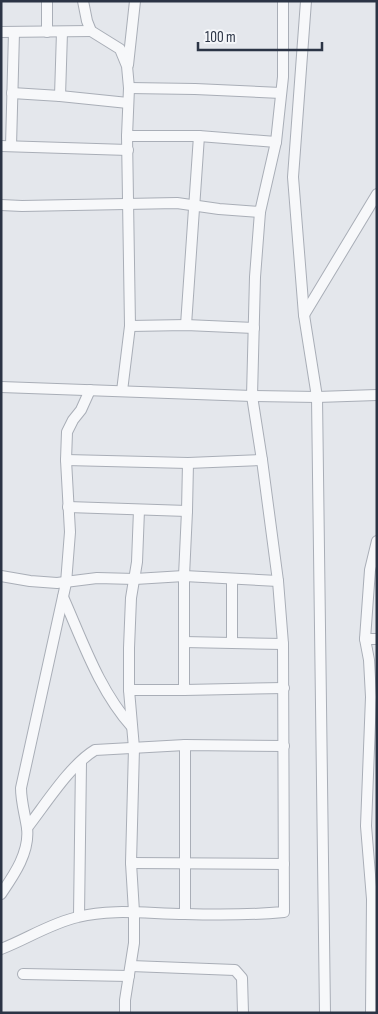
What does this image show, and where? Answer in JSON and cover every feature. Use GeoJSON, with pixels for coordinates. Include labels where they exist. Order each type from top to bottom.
{"type":"FeatureCollection","features":[{"type":"Feature","properties":{"kind":"street"},"geometry":{"type":"LineString","coordinates":[[47,1],[47,32]]}},
{"type":"Feature","properties":{"kind":"street"},"geometry":{"type":"LineString","coordinates":[[83,1],[91,31]]}},
{"type":"Feature","properties":{"kind":"street"},"geometry":{"type":"LineString","coordinates":[[122,391],[130,326],[127,136],[128,66],[135,1]]}},
{"type":"Feature","properties":{"kind":"street"},"geometry":{"type":"LineString","coordinates":[[1,949],[79,916],[134,912],[263,914],[284,912],[283,644],[278,581],[252,396],[255,277],[260,212],[276,142],[281,93],[283,1]]}},
{"type":"Feature","properties":{"kind":"street"},"geometry":{"type":"LineString","coordinates":[[306,1],[293,177],[304,315],[317,397],[325,1013]]}},
{"type":"Feature","properties":{"kind":"street"},"geometry":{"type":"LineString","coordinates":[[1,32],[91,31],[120,49],[128,66]]}},
{"type":"Feature","properties":{"kind":"street"},"geometry":{"type":"LineString","coordinates":[[14,32],[12,93],[6,146],[128,150]]}},
{"type":"Feature","properties":{"kind":"street"},"geometry":{"type":"LineString","coordinates":[[60,96],[62,32]]}},
{"type":"Feature","properties":{"kind":"street"},"geometry":{"type":"LineString","coordinates":[[129,88],[281,93]]}},
{"type":"Feature","properties":{"kind":"street"},"geometry":{"type":"LineString","coordinates":[[12,93],[128,103]]}},
{"type":"Feature","properties":{"kind":"street"},"geometry":{"type":"LineString","coordinates":[[127,136],[199,136],[276,142]]}},
{"type":"Feature","properties":{"kind":"street"},"geometry":{"type":"LineString","coordinates":[[186,325],[199,136]]}},
{"type":"Feature","properties":{"kind":"street"},"geometry":{"type":"LineString","coordinates":[[304,315],[377,194]]}},
{"type":"Feature","properties":{"kind":"street"},"geometry":{"type":"LineString","coordinates":[[1,205],[163,203],[194,205],[219,210],[260,212]]}},
{"type":"Feature","properties":{"kind":"street"},"geometry":{"type":"LineString","coordinates":[[365,214],[377,214]]}},
{"type":"Feature","properties":{"kind":"street"},"geometry":{"type":"LineString","coordinates":[[130,326],[186,325],[254,328]]}},
{"type":"Feature","properties":{"kind":"street"},"geometry":{"type":"LineString","coordinates":[[1,387],[252,396],[317,397],[377,395]]}},
{"type":"Feature","properties":{"kind":"street"},"geometry":{"type":"LineString","coordinates":[[1,894],[17,869],[27,839],[27,828],[21,802],[21,788],[66,582],[70,532],[66,460],[67,432],[81,410],[90,390]]}},
{"type":"Feature","properties":{"kind":"street"},"geometry":{"type":"LineString","coordinates":[[66,460],[188,463],[262,460]]}},
{"type":"Feature","properties":{"kind":"street"},"geometry":{"type":"LineString","coordinates":[[184,690],[184,576],[188,463]]}},
{"type":"Feature","properties":{"kind":"street"},"geometry":{"type":"LineString","coordinates":[[68,507],[187,510]]}},
{"type":"Feature","properties":{"kind":"street"},"geometry":{"type":"LineString","coordinates":[[125,1013],[134,943],[134,912],[130,863],[134,748],[129,690],[130,612],[135,579],[139,510]]}},
{"type":"Feature","properties":{"kind":"street"},"geometry":{"type":"LineString","coordinates":[[371,1013],[374,993],[374,898],[366,826],[373,747],[374,697],[366,639],[377,541]]}},
{"type":"Feature","properties":{"kind":"street"},"geometry":{"type":"LineString","coordinates":[[1,576],[30,581],[66,582],[96,578],[135,579],[184,576],[278,581]]}},
{"type":"Feature","properties":{"kind":"street"},"geometry":{"type":"LineString","coordinates":[[232,579],[232,642]]}},
{"type":"Feature","properties":{"kind":"street"},"geometry":{"type":"LineString","coordinates":[[63,597],[96,673],[117,709],[132,727]]}},
{"type":"Feature","properties":{"kind":"street"},"geometry":{"type":"LineString","coordinates":[[366,639],[377,639]]}},
{"type":"Feature","properties":{"kind":"street"},"geometry":{"type":"LineString","coordinates":[[184,642],[283,644]]}},
{"type":"Feature","properties":{"kind":"street"},"geometry":{"type":"LineString","coordinates":[[129,690],[284,688]]}},
{"type":"Feature","properties":{"kind":"street"},"geometry":{"type":"LineString","coordinates":[[27,828],[81,762],[95,750],[185,745],[284,746]]}},
{"type":"Feature","properties":{"kind":"street"},"geometry":{"type":"LineString","coordinates":[[185,745],[185,914]]}},
{"type":"Feature","properties":{"kind":"street"},"geometry":{"type":"LineString","coordinates":[[79,916],[81,762]]}},
{"type":"Feature","properties":{"kind":"street"},"geometry":{"type":"LineString","coordinates":[[130,863],[284,864]]}},
{"type":"Feature","properties":{"kind":"street"},"geometry":{"type":"LineString","coordinates":[[23,974],[235,970],[242,978],[243,1013]]}}]}
